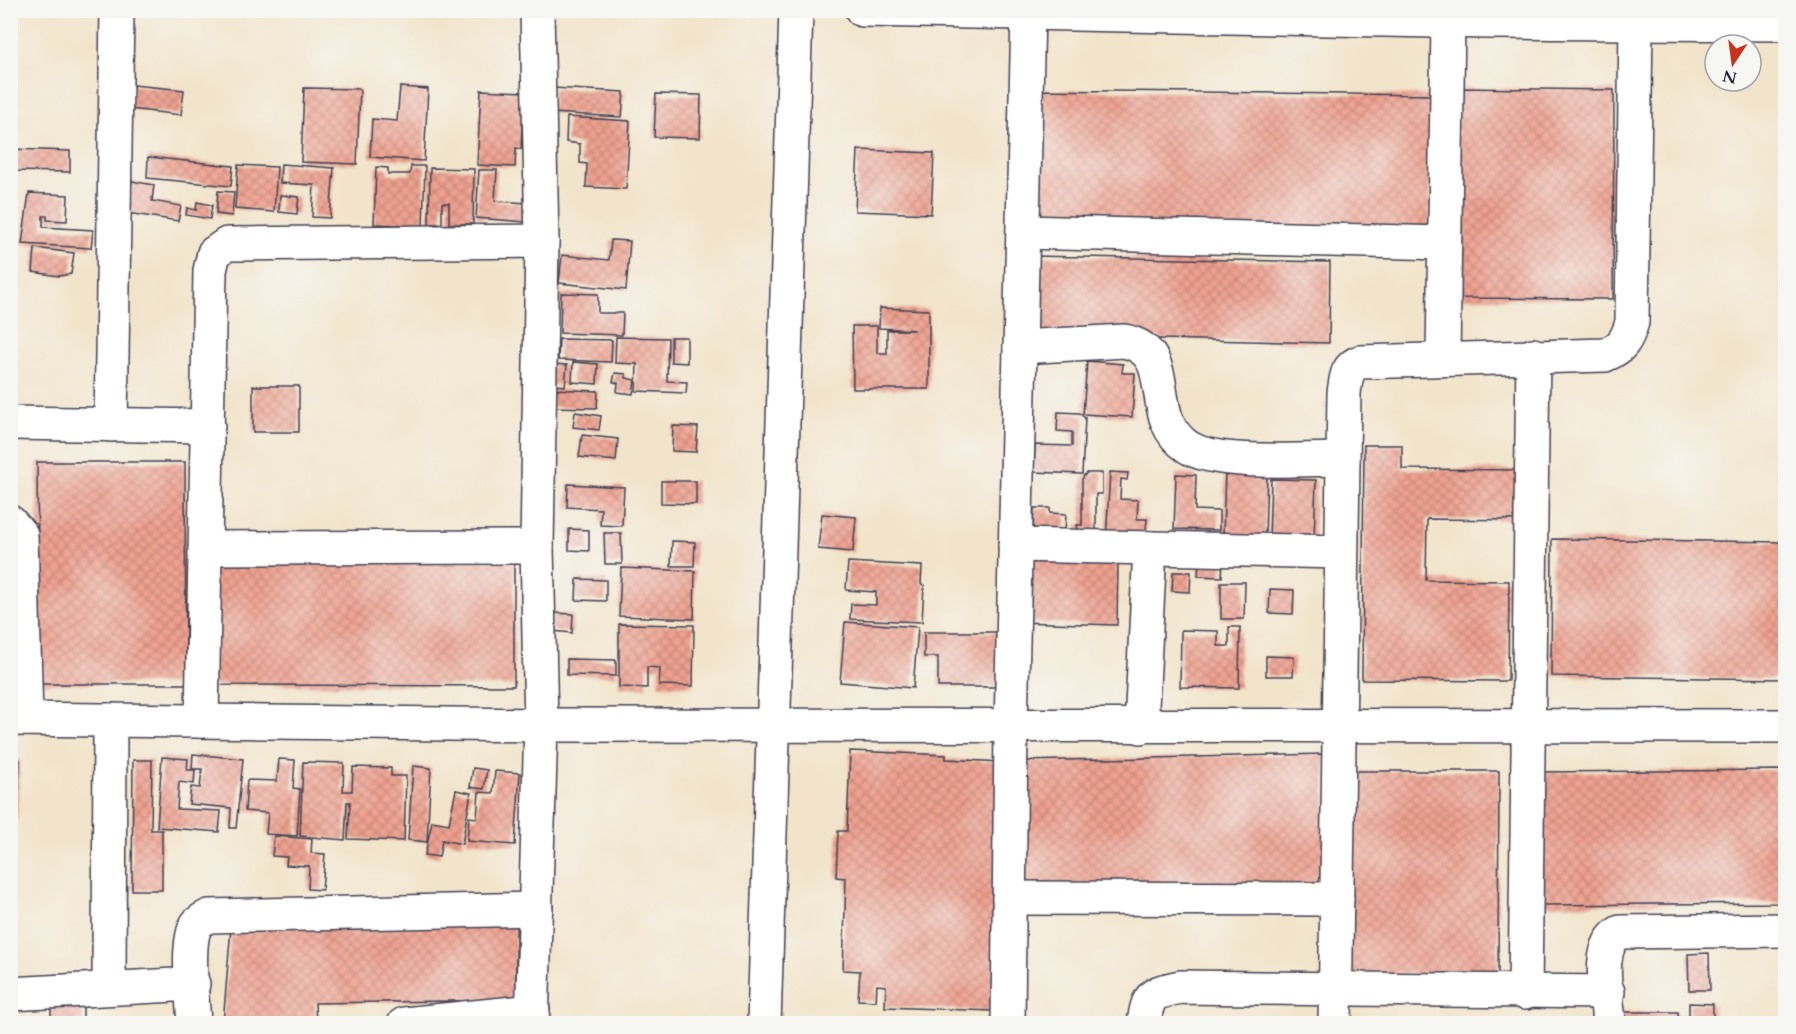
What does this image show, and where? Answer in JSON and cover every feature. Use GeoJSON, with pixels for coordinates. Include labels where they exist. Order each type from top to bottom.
{"type":"FeatureCollection","features":[{"type":"Feature","properties":{"kind":"street"},"geometry":{"type":"LineString","coordinates":[[111,425],[117,10]]}},
{"type":"Feature","properties":{"kind":"street"},"geometry":{"type":"LineString","coordinates":[[404,1023],[532,1017],[541,725],[537,547],[542,242],[537,10]]}},
{"type":"Feature","properties":{"kind":"street"},"geometry":{"type":"LineString","coordinates":[[764,1023],[796,10]]}},
{"type":"Feature","properties":{"kind":"street"},"geometry":{"type":"LineString","coordinates":[[862,10],[1448,21],[1489,16],[1636,22],[1785,24]]}},
{"type":"Feature","properties":{"kind":"street"},"geometry":{"type":"LineString","coordinates":[[1008,1023],[1011,727],[1028,14]]}},
{"type":"Feature","properties":{"kind":"street"},"geometry":{"type":"LineString","coordinates":[[1443,358],[1448,21]]}},
{"type":"Feature","properties":{"kind":"street"},"geometry":{"type":"LineString","coordinates":[[1335,1023],[1344,393],[1352,366],[1360,362],[1443,358],[1605,355],[1622,346],[1628,338],[1632,322],[1636,22]]}},
{"type":"Feature","properties":{"kind":"street"},"geometry":{"type":"LineString","coordinates":[[1023,232],[1444,243]]}},
{"type":"Feature","properties":{"kind":"street"},"geometry":{"type":"LineString","coordinates":[[202,721],[210,271],[214,253],[220,246],[227,244],[542,242]]}},
{"type":"Feature","properties":{"kind":"street"},"geometry":{"type":"LineString","coordinates":[[1020,347],[1125,341],[1139,344],[1150,353],[1155,366],[1164,416],[1174,435],[1189,448],[1210,455],[1244,459],[1343,459]]}},
{"type":"Feature","properties":{"kind":"street"},"geometry":{"type":"LineString","coordinates":[[1525,993],[1533,355]]}},
{"type":"Feature","properties":{"kind":"street"},"geometry":{"type":"LineString","coordinates":[[10,423],[208,426]]}},
{"type":"Feature","properties":{"kind":"street"},"geometry":{"type":"LineString","coordinates":[[10,522],[21,535],[18,719],[1011,727],[1785,726]]}},
{"type":"Feature","properties":{"kind":"street"},"geometry":{"type":"LineString","coordinates":[[1015,545],[1341,552]]}},
{"type":"Feature","properties":{"kind":"street"},"geometry":{"type":"LineString","coordinates":[[206,548],[537,547]]}},
{"type":"Feature","properties":{"kind":"street"},"geometry":{"type":"LineString","coordinates":[[1141,727],[1150,548]]}},
{"type":"Feature","properties":{"kind":"street"},"geometry":{"type":"LineString","coordinates":[[109,988],[111,720]]}},
{"type":"Feature","properties":{"kind":"street"},"geometry":{"type":"LineString","coordinates":[[1009,898],[1337,899]]}},
{"type":"Feature","properties":{"kind":"street"},"geometry":{"type":"LineString","coordinates":[[194,1023],[191,951],[197,923],[209,916],[536,909]]}},
{"type":"Feature","properties":{"kind":"street"},"geometry":{"type":"LineString","coordinates":[[1144,1023],[1149,999],[1155,993],[1181,987],[1525,993],[1608,1008],[1605,951],[1610,938],[1620,932],[1785,930]]}},
{"type":"Feature","properties":{"kind":"street"},"geometry":{"type":"LineString","coordinates":[[10,994],[193,984]]}},
{"type":"Feature","properties":{"kind":"building"},"geometry":{"type":"Polygon","coordinates":[[[133,85],[184,90],[181,115],[130,109],[133,85]]]}},
{"type":"Feature","properties":{"kind":"building"},"geometry":{"type":"Polygon","coordinates":[[[400,87],[428,89],[424,161],[370,157],[372,119],[397,121],[400,87]]]}},
{"type":"Feature","properties":{"kind":"building"},"geometry":{"type":"Polygon","coordinates":[[[304,88],[360,89],[357,164],[301,162],[304,88]]]}},
{"type":"Feature","properties":{"kind":"building"},"geometry":{"type":"Polygon","coordinates":[[[553,88],[624,92],[622,117],[552,113],[553,88]]]}},
{"type":"Feature","properties":{"kind":"building"},"geometry":{"type":"Polygon","coordinates":[[[1457,88],[1614,90],[1613,299],[1456,298],[1457,88]]]}},
{"type":"Feature","properties":{"kind":"building"},"geometry":{"type":"Polygon","coordinates":[[[481,90],[524,92],[521,149],[516,148],[515,167],[477,165],[481,90]]]}},
{"type":"Feature","properties":{"kind":"building"},"geometry":{"type":"Polygon","coordinates":[[[1032,90],[1431,95],[1430,229],[1031,225],[1032,90]]]}},
{"type":"Feature","properties":{"kind":"building"},"geometry":{"type":"Polygon","coordinates":[[[656,94],[701,95],[700,138],[654,137],[656,94]]]}},
{"type":"Feature","properties":{"kind":"building"},"geometry":{"type":"Polygon","coordinates":[[[567,117],[630,121],[626,189],[586,187],[587,164],[580,163],[580,144],[566,142],[567,117]]]}},
{"type":"Feature","properties":{"kind":"building"},"geometry":{"type":"Polygon","coordinates":[[[10,149],[70,151],[70,172],[10,171],[10,149]]]}},
{"type":"Feature","properties":{"kind":"building"},"geometry":{"type":"Polygon","coordinates":[[[858,150],[934,153],[931,214],[855,211],[858,150]]]}},
{"type":"Feature","properties":{"kind":"building"},"geometry":{"type":"Polygon","coordinates":[[[148,157],[233,166],[231,186],[147,178],[148,157]]]}},
{"type":"Feature","properties":{"kind":"building"},"geometry":{"type":"Polygon","coordinates":[[[281,164],[334,168],[330,218],[312,217],[314,185],[280,183],[281,164]]]}},
{"type":"Feature","properties":{"kind":"building"},"geometry":{"type":"Polygon","coordinates":[[[238,165],[277,167],[274,212],[235,209],[238,165]]]}},
{"type":"Feature","properties":{"kind":"building"},"geometry":{"type":"Polygon","coordinates":[[[411,166],[425,166],[423,226],[374,224],[376,167],[388,168],[388,174],[410,174],[411,166]]]}},
{"type":"Feature","properties":{"kind":"building"},"geometry":{"type":"Polygon","coordinates":[[[430,168],[474,169],[473,224],[449,224],[449,203],[442,203],[442,224],[429,224],[430,168]]]}},
{"type":"Feature","properties":{"kind":"building"},"geometry":{"type":"Polygon","coordinates":[[[479,170],[497,170],[495,201],[528,203],[527,222],[476,218],[479,170]]]}},
{"type":"Feature","properties":{"kind":"building"},"geometry":{"type":"Polygon","coordinates":[[[132,181],[154,185],[152,201],[181,206],[178,221],[128,213],[132,181]]]}},
{"type":"Feature","properties":{"kind":"building"},"geometry":{"type":"Polygon","coordinates":[[[218,191],[234,192],[232,216],[216,214],[218,191]]]}},
{"type":"Feature","properties":{"kind":"building"},"geometry":{"type":"Polygon","coordinates":[[[29,193],[68,195],[67,221],[47,220],[47,216],[43,216],[43,227],[93,230],[91,248],[22,244],[29,193]]]}},
{"type":"Feature","properties":{"kind":"building"},"geometry":{"type":"Polygon","coordinates":[[[280,195],[299,197],[297,214],[279,212],[280,195]]]}},
{"type":"Feature","properties":{"kind":"building"},"geometry":{"type":"Polygon","coordinates":[[[197,202],[212,205],[210,219],[186,215],[187,208],[196,210],[197,202]]]}},
{"type":"Feature","properties":{"kind":"building"},"geometry":{"type":"Polygon","coordinates":[[[10,222],[18,223],[15,246],[10,246],[10,222]]]}},
{"type":"Feature","properties":{"kind":"building"},"geometry":{"type":"Polygon","coordinates":[[[611,240],[630,241],[626,290],[559,283],[562,255],[609,260],[611,240]]]}},
{"type":"Feature","properties":{"kind":"building"},"geometry":{"type":"Polygon","coordinates":[[[35,248],[74,253],[71,274],[59,276],[33,272],[35,248]]]}},
{"type":"Feature","properties":{"kind":"building"},"geometry":{"type":"Polygon","coordinates":[[[1032,256],[1330,262],[1329,343],[1031,336],[1032,256]]]}},
{"type":"Feature","properties":{"kind":"building"},"geometry":{"type":"Polygon","coordinates":[[[561,293],[598,294],[598,313],[623,313],[622,335],[560,333],[561,293]]]}},
{"type":"Feature","properties":{"kind":"building"},"geometry":{"type":"Polygon","coordinates":[[[880,308],[929,310],[929,389],[853,389],[852,326],[877,326],[877,353],[887,353],[887,330],[915,330],[879,328],[880,308]]]}},
{"type":"Feature","properties":{"kind":"building"},"geometry":{"type":"Polygon","coordinates":[[[616,337],[668,338],[667,381],[687,382],[686,393],[636,391],[637,364],[615,363],[616,337]]]}},
{"type":"Feature","properties":{"kind":"building"},"geometry":{"type":"Polygon","coordinates":[[[671,337],[687,337],[687,363],[671,362],[671,337]]]}},
{"type":"Feature","properties":{"kind":"building"},"geometry":{"type":"Polygon","coordinates":[[[559,339],[612,340],[611,362],[558,360],[559,339]]]}},
{"type":"Feature","properties":{"kind":"building"},"geometry":{"type":"Polygon","coordinates":[[[1087,361],[1123,364],[1122,373],[1135,373],[1132,417],[1083,414],[1087,361]]]}},
{"type":"Feature","properties":{"kind":"building"},"geometry":{"type":"Polygon","coordinates":[[[573,362],[598,364],[597,384],[572,382],[573,362]]]}},
{"type":"Feature","properties":{"kind":"building"},"geometry":{"type":"Polygon","coordinates":[[[550,364],[567,365],[565,386],[548,384],[550,364]]]}},
{"type":"Feature","properties":{"kind":"building"},"geometry":{"type":"Polygon","coordinates":[[[615,373],[626,374],[626,378],[635,380],[633,394],[617,392],[618,383],[613,382],[615,373]]]}},
{"type":"Feature","properties":{"kind":"building"},"geometry":{"type":"Polygon","coordinates":[[[253,386],[299,386],[299,432],[253,432],[253,386]]]}},
{"type":"Feature","properties":{"kind":"building"},"geometry":{"type":"Polygon","coordinates":[[[551,389],[598,391],[597,408],[550,407],[551,389]]]}},
{"type":"Feature","properties":{"kind":"building"},"geometry":{"type":"Polygon","coordinates":[[[575,412],[601,416],[599,430],[573,427],[575,412]]]}},
{"type":"Feature","properties":{"kind":"building"},"geometry":{"type":"Polygon","coordinates":[[[1058,412],[1079,413],[1085,418],[1082,474],[1034,472],[1035,445],[1072,446],[1072,432],[1057,431],[1058,412]]]}},
{"type":"Feature","properties":{"kind":"building"},"geometry":{"type":"Polygon","coordinates":[[[673,426],[698,427],[696,452],[672,451],[673,426]]]}},
{"type":"Feature","properties":{"kind":"building"},"geometry":{"type":"Polygon","coordinates":[[[582,435],[618,439],[616,461],[579,457],[582,435]]]}},
{"type":"Feature","properties":{"kind":"building"},"geometry":{"type":"Polygon","coordinates":[[[1364,445],[1402,445],[1402,469],[1521,470],[1521,520],[1427,519],[1426,580],[1509,581],[1508,681],[1362,680],[1364,445]]]}},
{"type":"Feature","properties":{"kind":"building"},"geometry":{"type":"Polygon","coordinates":[[[37,462],[185,462],[186,684],[39,684],[37,462]]]}},
{"type":"Feature","properties":{"kind":"building"},"geometry":{"type":"Polygon","coordinates":[[[1225,471],[1267,472],[1265,538],[1223,536],[1225,471]]]}},
{"type":"Feature","properties":{"kind":"building"},"geometry":{"type":"Polygon","coordinates":[[[1110,472],[1128,473],[1127,480],[1121,479],[1120,499],[1138,500],[1137,519],[1147,519],[1145,543],[1106,540],[1110,472]]]}},
{"type":"Feature","properties":{"kind":"building"},"geometry":{"type":"Polygon","coordinates":[[[1086,473],[1102,473],[1102,494],[1096,494],[1096,530],[1078,530],[1077,525],[1082,525],[1082,479],[1086,473]]]}},
{"type":"Feature","properties":{"kind":"building"},"geometry":{"type":"Polygon","coordinates":[[[1176,474],[1196,475],[1195,510],[1219,511],[1219,530],[1174,529],[1176,474]]]}},
{"type":"Feature","properties":{"kind":"building"},"geometry":{"type":"Polygon","coordinates":[[[1271,479],[1316,480],[1314,540],[1269,539],[1271,479]]]}},
{"type":"Feature","properties":{"kind":"building"},"geometry":{"type":"Polygon","coordinates":[[[661,481],[696,481],[696,504],[661,503],[661,481]]]}},
{"type":"Feature","properties":{"kind":"building"},"geometry":{"type":"Polygon","coordinates":[[[568,484],[624,487],[622,526],[600,525],[601,509],[567,507],[568,484]]]}},
{"type":"Feature","properties":{"kind":"building"},"geometry":{"type":"Polygon","coordinates":[[[1034,508],[1050,508],[1050,513],[1066,514],[1065,531],[1033,530],[1034,508]]]}},
{"type":"Feature","properties":{"kind":"building"},"geometry":{"type":"Polygon","coordinates":[[[822,514],[856,517],[853,552],[818,549],[822,514]]]}},
{"type":"Feature","properties":{"kind":"building"},"geometry":{"type":"Polygon","coordinates":[[[569,529],[589,530],[589,551],[569,550],[569,529]]]}},
{"type":"Feature","properties":{"kind":"building"},"geometry":{"type":"Polygon","coordinates":[[[604,533],[621,533],[622,564],[605,564],[604,533]]]}},
{"type":"Feature","properties":{"kind":"building"},"geometry":{"type":"Polygon","coordinates":[[[1552,539],[1785,542],[1785,679],[1551,676],[1552,539]]]}},
{"type":"Feature","properties":{"kind":"building"},"geometry":{"type":"Polygon","coordinates":[[[672,541],[695,542],[694,566],[671,566],[672,541]]]}},
{"type":"Feature","properties":{"kind":"building"},"geometry":{"type":"Polygon","coordinates":[[[1019,557],[1118,559],[1117,625],[1018,622],[1019,557]]]}},
{"type":"Feature","properties":{"kind":"building"},"geometry":{"type":"Polygon","coordinates":[[[1199,558],[1223,560],[1222,577],[1198,576],[1199,558]]]}},
{"type":"Feature","properties":{"kind":"building"},"geometry":{"type":"Polygon","coordinates":[[[213,560],[514,561],[514,686],[213,685],[213,560]]]}},
{"type":"Feature","properties":{"kind":"building"},"geometry":{"type":"Polygon","coordinates":[[[848,562],[922,566],[921,584],[924,585],[922,622],[850,619],[851,604],[876,605],[876,592],[846,590],[848,562]]]}},
{"type":"Feature","properties":{"kind":"building"},"geometry":{"type":"Polygon","coordinates":[[[621,568],[695,571],[694,619],[619,616],[621,568]]]}},
{"type":"Feature","properties":{"kind":"building"},"geometry":{"type":"Polygon","coordinates":[[[1173,572],[1191,572],[1190,592],[1172,591],[1173,572]]]}},
{"type":"Feature","properties":{"kind":"building"},"geometry":{"type":"Polygon","coordinates":[[[577,579],[606,580],[606,601],[576,600],[577,579]]]}},
{"type":"Feature","properties":{"kind":"building"},"geometry":{"type":"Polygon","coordinates":[[[1221,582],[1245,582],[1244,619],[1221,619],[1221,582]]]}},
{"type":"Feature","properties":{"kind":"building"},"geometry":{"type":"Polygon","coordinates":[[[1270,589],[1294,590],[1293,614],[1269,613],[1270,589]]]}},
{"type":"Feature","properties":{"kind":"building"},"geometry":{"type":"Polygon","coordinates":[[[553,613],[573,614],[572,633],[552,631],[553,613]]]}},
{"type":"Feature","properties":{"kind":"building"},"geometry":{"type":"Polygon","coordinates":[[[845,622],[918,627],[913,688],[840,682],[845,622]]]}},
{"type":"Feature","properties":{"kind":"building"},"geometry":{"type":"Polygon","coordinates":[[[619,624],[694,625],[693,686],[659,685],[660,668],[647,667],[647,688],[619,687],[619,624]]]}},
{"type":"Feature","properties":{"kind":"building"},"geometry":{"type":"Polygon","coordinates":[[[1229,627],[1240,627],[1239,688],[1180,687],[1181,630],[1218,631],[1218,646],[1229,646],[1229,627]]]}},
{"type":"Feature","properties":{"kind":"building"},"geometry":{"type":"Polygon","coordinates":[[[924,632],[999,632],[1000,687],[938,687],[938,657],[924,657],[924,632]]]}},
{"type":"Feature","properties":{"kind":"building"},"geometry":{"type":"Polygon","coordinates":[[[1266,656],[1294,657],[1293,676],[1266,676],[1266,656]]]}},
{"type":"Feature","properties":{"kind":"building"},"geometry":{"type":"Polygon","coordinates":[[[567,659],[616,660],[616,676],[567,675],[567,659]]]}},
{"type":"Feature","properties":{"kind":"building"},"geometry":{"type":"Polygon","coordinates":[[[850,751],[946,755],[946,759],[1002,762],[993,1011],[885,1007],[886,986],[877,985],[876,1001],[858,1000],[860,971],[843,970],[846,878],[836,877],[838,831],[847,831],[850,751]]]}},
{"type":"Feature","properties":{"kind":"building"},"geometry":{"type":"Polygon","coordinates":[[[193,754],[243,759],[236,828],[230,828],[231,808],[189,804],[191,787],[200,788],[202,769],[192,769],[193,754]]]}},
{"type":"Feature","properties":{"kind":"building"},"geometry":{"type":"Polygon","coordinates":[[[1325,754],[1328,885],[1024,891],[1021,761],[1325,754]]]}},
{"type":"Feature","properties":{"kind":"building"},"geometry":{"type":"Polygon","coordinates":[[[162,757],[188,759],[187,770],[195,770],[194,784],[179,782],[177,809],[221,811],[219,832],[157,827],[162,757]]]}},
{"type":"Feature","properties":{"kind":"building"},"geometry":{"type":"Polygon","coordinates":[[[10,759],[20,760],[17,820],[10,820],[10,759]]]}},
{"type":"Feature","properties":{"kind":"building"},"geometry":{"type":"Polygon","coordinates":[[[279,759],[295,760],[293,788],[300,789],[297,836],[266,834],[268,813],[245,811],[247,780],[277,781],[279,759]]]}},
{"type":"Feature","properties":{"kind":"building"},"geometry":{"type":"Polygon","coordinates":[[[133,760],[152,760],[151,830],[162,830],[162,890],[132,890],[133,760]]]}},
{"type":"Feature","properties":{"kind":"building"},"geometry":{"type":"Polygon","coordinates":[[[303,762],[344,763],[343,791],[352,791],[353,767],[391,768],[391,776],[406,776],[404,841],[348,839],[350,802],[347,802],[345,840],[300,836],[303,762]]]}},
{"type":"Feature","properties":{"kind":"building"},"geometry":{"type":"Polygon","coordinates":[[[413,766],[431,768],[427,842],[408,840],[413,766]]]}},
{"type":"Feature","properties":{"kind":"building"},"geometry":{"type":"Polygon","coordinates":[[[473,768],[487,770],[484,789],[470,787],[473,768]]]}},
{"type":"Feature","properties":{"kind":"building"},"geometry":{"type":"Polygon","coordinates":[[[1785,770],[1785,903],[1540,905],[1538,772],[1785,770]]]}},
{"type":"Feature","properties":{"kind":"building"},"geometry":{"type":"Polygon","coordinates":[[[495,771],[520,773],[515,845],[467,841],[469,817],[477,818],[479,792],[493,793],[495,771]]]}},
{"type":"Feature","properties":{"kind":"building"},"geometry":{"type":"Polygon","coordinates":[[[1350,771],[1499,771],[1498,975],[1349,974],[1350,771]]]}},
{"type":"Feature","properties":{"kind":"building"},"geometry":{"type":"Polygon","coordinates":[[[456,790],[471,793],[462,844],[442,840],[439,857],[425,855],[432,821],[449,824],[456,790]]]}},
{"type":"Feature","properties":{"kind":"building"},"geometry":{"type":"Polygon","coordinates":[[[274,836],[312,839],[311,853],[325,854],[322,890],[308,889],[309,866],[286,865],[287,857],[272,856],[274,836]]]}},
{"type":"Feature","properties":{"kind":"building"},"geometry":{"type":"Polygon","coordinates":[[[516,926],[516,1000],[315,1003],[316,1023],[223,1023],[231,927],[516,926]]]}},
{"type":"Feature","properties":{"kind":"building"},"geometry":{"type":"Polygon","coordinates":[[[1709,953],[1710,990],[1689,990],[1688,954],[1709,953]]]}},
{"type":"Feature","properties":{"kind":"building"},"geometry":{"type":"Polygon","coordinates":[[[51,999],[83,1000],[83,1023],[51,1023],[51,999]]]}},
{"type":"Feature","properties":{"kind":"building"},"geometry":{"type":"Polygon","coordinates":[[[1689,1003],[1713,1004],[1713,1023],[1689,1023],[1689,1003]]]}},
{"type":"Feature","properties":{"kind":"building"},"geometry":{"type":"Polygon","coordinates":[[[1623,1012],[1678,1012],[1678,1023],[1623,1023],[1623,1012]]]}}]}
